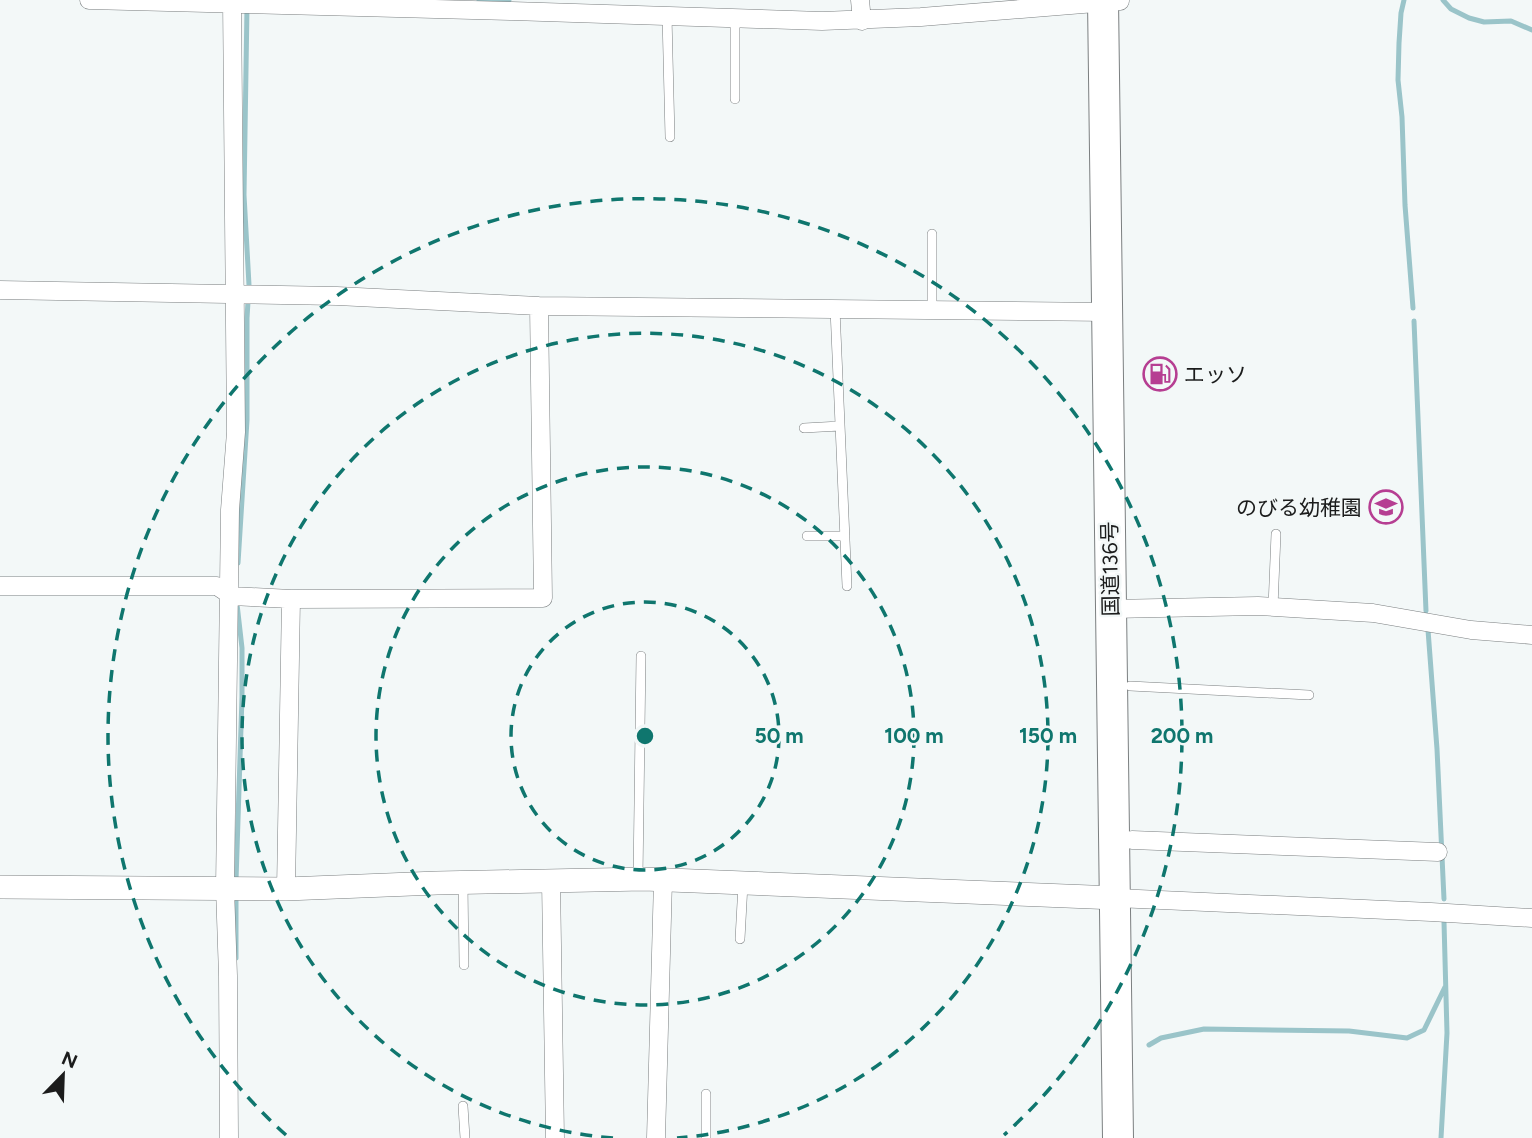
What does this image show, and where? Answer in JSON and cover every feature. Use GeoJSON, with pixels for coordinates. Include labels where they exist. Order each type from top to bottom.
{"type":"FeatureCollection","features":[{"type":"Feature","properties":{"kind":"highway","name":"国道136号"},"geometry":{"type":"LineString","coordinates":[[1111,1],[1108,312],[1119,609],[1130,685],[1132,840],[1124,897],[1118,1138]]}},
{"type":"Feature","properties":{"kind":"highway","name":"国道136号"},"geometry":{"type":"LineString","coordinates":[[1111,1],[1124,897],[1135,1138]]}},
{"type":"Feature","properties":{"kind":"street"},"geometry":{"type":"LineString","coordinates":[[89,0],[258,2],[822,21],[920,18],[1111,1]]}},
{"type":"Feature","properties":{"kind":"street"},"geometry":{"type":"LineString","coordinates":[[860,0],[862,21]]}},
{"type":"Feature","properties":{"kind":"street"},"geometry":{"type":"LineString","coordinates":[[229,1138],[228,976],[233,888],[228,593],[230,510],[236,432],[232,2]]}},
{"type":"Feature","properties":{"kind":"street"},"geometry":{"type":"LineString","coordinates":[[0,290],[337,296],[539,306],[1108,312]]}},
{"type":"Feature","properties":{"kind":"street"},"geometry":{"type":"LineString","coordinates":[[0,586],[216,586],[232,596],[291,599],[543,598],[539,306]]}},
{"type":"Feature","properties":{"kind":"street"},"geometry":{"type":"LineString","coordinates":[[286,889],[291,599]]}},
{"type":"Feature","properties":{"kind":"street"},"geometry":{"type":"LineString","coordinates":[[1119,609],[1273,607],[1373,614],[1532,635]]}},
{"type":"Feature","properties":{"kind":"street"},"geometry":{"type":"LineString","coordinates":[[1132,840],[1438,852]]}},
{"type":"Feature","properties":{"kind":"street"},"geometry":{"type":"LineString","coordinates":[[0,887],[286,889],[663,880],[1124,897],[1532,918]]}},
{"type":"Feature","properties":{"kind":"street"},"geometry":{"type":"LineString","coordinates":[[656,1138],[663,880]]}},
{"type":"Feature","properties":{"kind":"street"},"geometry":{"type":"LineString","coordinates":[[551,881],[555,1138]]}},
{"type":"Feature","properties":{"kind":"lane"},"geometry":{"type":"LineString","coordinates":[[667,16],[670,137]]}},
{"type":"Feature","properties":{"kind":"lane"},"geometry":{"type":"LineString","coordinates":[[735,19],[735,99]]}},
{"type":"Feature","properties":{"kind":"lane"},"geometry":{"type":"LineString","coordinates":[[932,233],[932,310]]}},
{"type":"Feature","properties":{"kind":"lane"},"geometry":{"type":"LineString","coordinates":[[835,309],[847,586]]}},
{"type":"Feature","properties":{"kind":"lane"},"geometry":{"type":"LineString","coordinates":[[804,428],[840,426]]}},
{"type":"Feature","properties":{"kind":"lane"},"geometry":{"type":"LineString","coordinates":[[1273,607],[1276,534]]}},
{"type":"Feature","properties":{"kind":"lane"},"geometry":{"type":"LineString","coordinates":[[807,536],[845,536]]}},
{"type":"Feature","properties":{"kind":"lane"},"geometry":{"type":"LineString","coordinates":[[638,880],[641,656]]}},
{"type":"Feature","properties":{"kind":"lane"},"geometry":{"type":"LineString","coordinates":[[1130,685],[1308,695]]}},
{"type":"Feature","properties":{"kind":"lane"},"geometry":{"type":"LineString","coordinates":[[463,883],[464,965]]}},
{"type":"Feature","properties":{"kind":"lane"},"geometry":{"type":"LineString","coordinates":[[740,939],[743,883]]}},
{"type":"Feature","properties":{"kind":"lane"},"geometry":{"type":"LineString","coordinates":[[706,1094],[706,1138]]}},
{"type":"Feature","properties":{"kind":"lane"},"geometry":{"type":"LineString","coordinates":[[463,1106],[465,1138]]}},
{"type":"Feature","properties":{"kind":"waterway"},"geometry":{"type":"LineString","coordinates":[[479,0],[509,0]]}},
{"type":"Feature","properties":{"kind":"waterway"},"geometry":{"type":"LineString","coordinates":[[1404,0],[1398,80],[1413,308]]}},
{"type":"Feature","properties":{"kind":"waterway"},"geometry":{"type":"LineString","coordinates":[[1443,0],[1451,9],[1469,18],[1484,22],[1511,21],[1532,30]]}},
{"type":"Feature","properties":{"kind":"waterway"},"geometry":{"type":"LineString","coordinates":[[238,563],[247,420],[249,285],[244,195],[247,7]]}},
{"type":"Feature","properties":{"kind":"waterway"},"geometry":{"type":"LineString","coordinates":[[1414,321],[1426,611]]}},
{"type":"Feature","properties":{"kind":"waterway"},"geometry":{"type":"LineString","coordinates":[[236,881],[242,697],[242,648],[237,604]]}},
{"type":"Feature","properties":{"kind":"waterway"},"geometry":{"type":"LineString","coordinates":[[1428,630],[1444,899]]}},
{"type":"Feature","properties":{"kind":"waterway"},"geometry":{"type":"LineString","coordinates":[[236,895],[236,958]]}},
{"type":"Feature","properties":{"kind":"waterway"},"geometry":{"type":"LineString","coordinates":[[1441,1138],[1447,1033],[1444,922]]}},
{"type":"Feature","properties":{"kind":"waterway"},"geometry":{"type":"LineString","coordinates":[[1149,1045],[1161,1038],[1204,1029],[1349,1031],[1407,1038],[1424,1030],[1445,987]]}},
{"type":"Feature","properties":{"kind":"place","name":"エッソ"},"geometry":{"type":"Point","coordinates":[1160,374]}},
{"type":"Feature","properties":{"kind":"place","name":"のびる幼稚園"},"geometry":{"type":"Point","coordinates":[1386,507]}}]}
